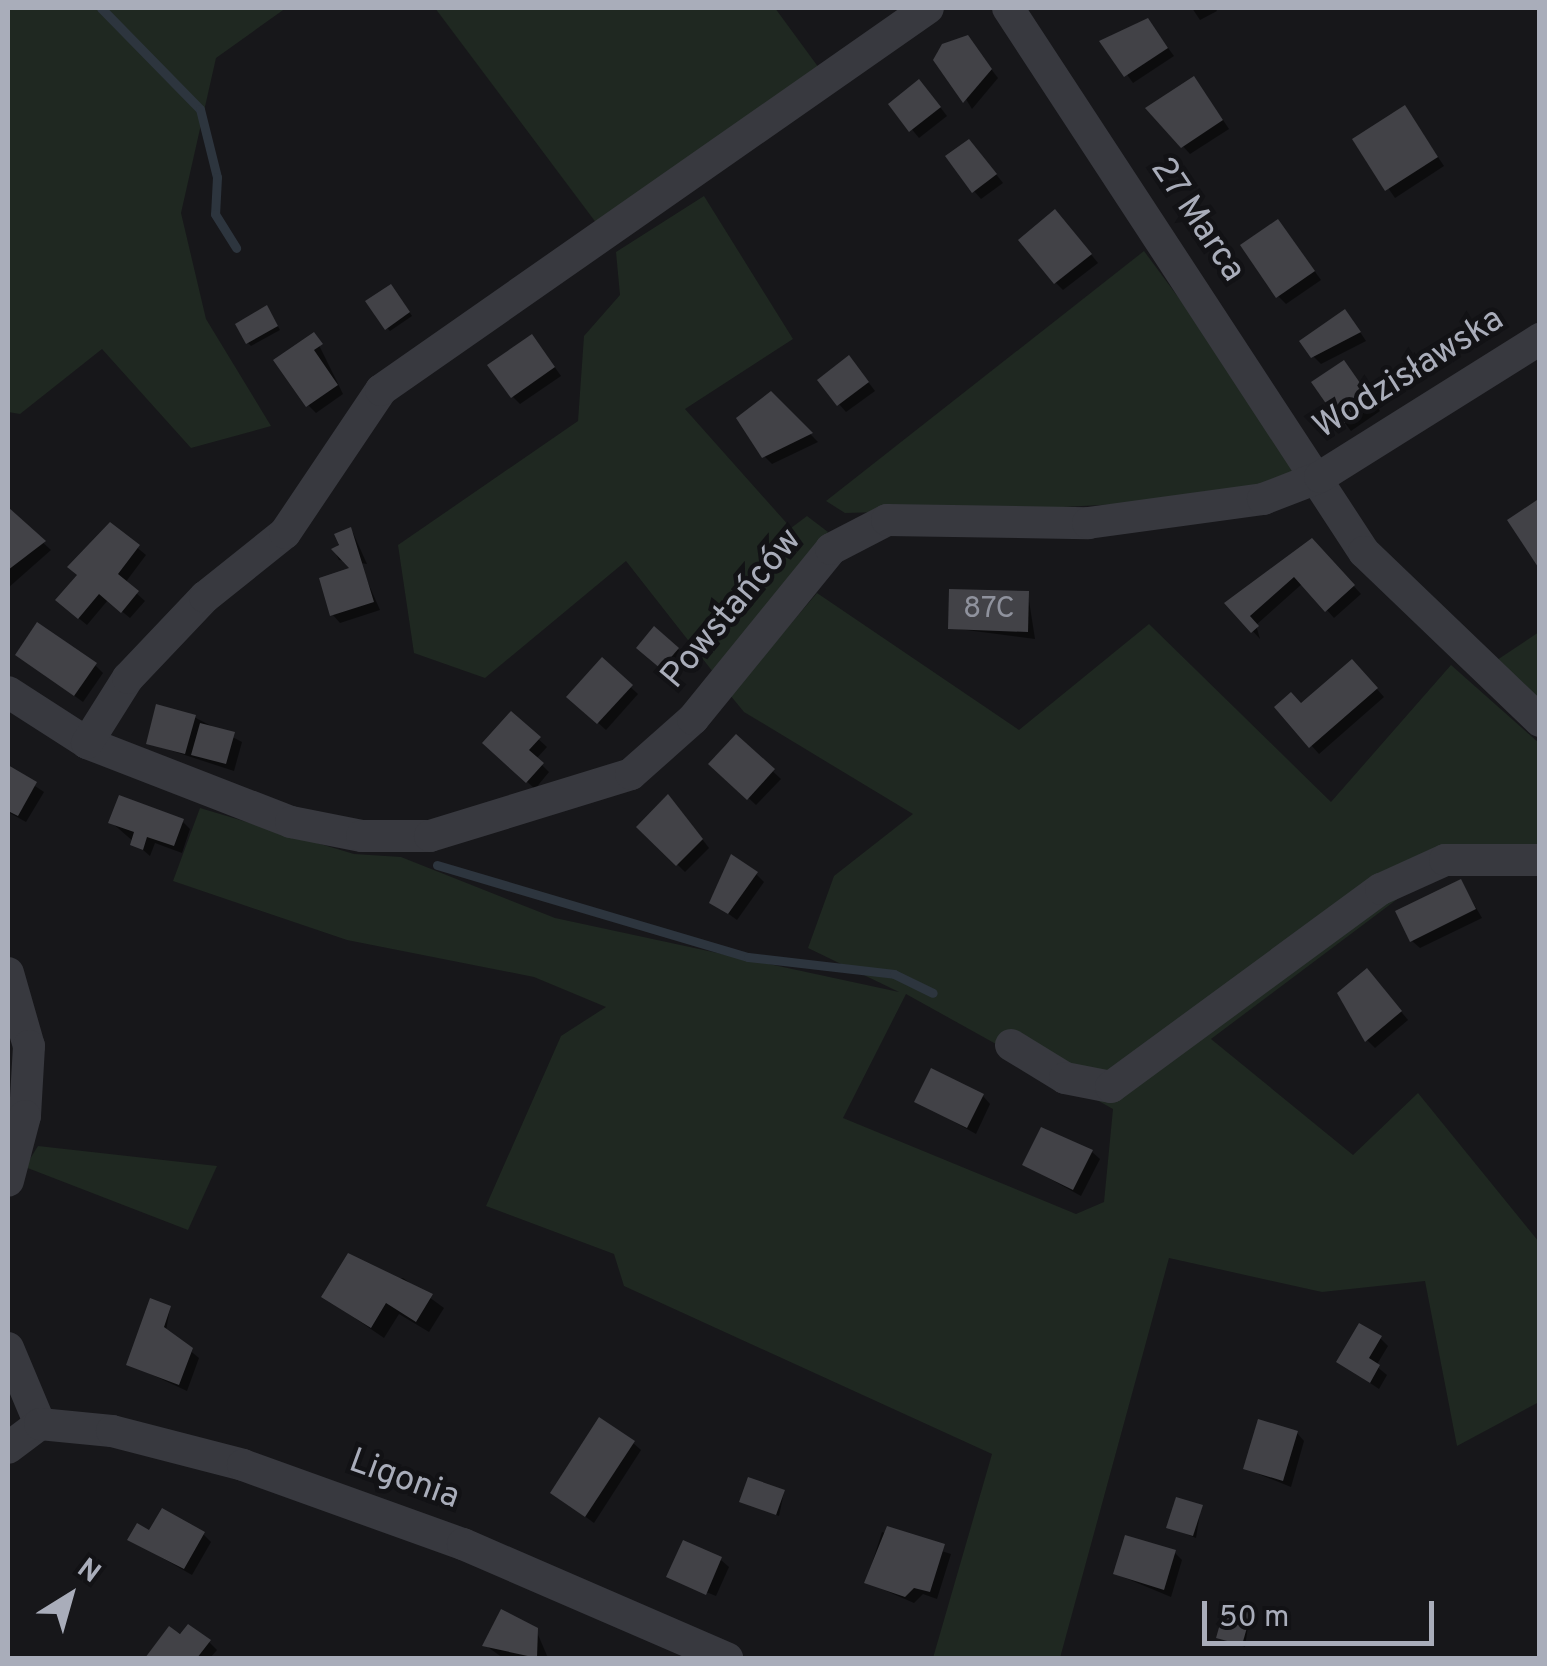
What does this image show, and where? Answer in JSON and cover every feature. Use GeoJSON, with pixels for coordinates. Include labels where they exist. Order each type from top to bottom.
{"type":"FeatureCollection","features":[{"type":"Feature","properties":{"kind":"street"},"geometry":{"type":"LineString","coordinates":[[87,743],[166,637],[285,534],[382,390],[928,8]]}},
{"type":"Feature","properties":{"kind":"street","name":"27 Marca"},"geometry":{"type":"LineString","coordinates":[[1008,8],[1320,477]]}},
{"type":"Feature","properties":{"kind":"street","name":"Wodzisławska"},"geometry":{"type":"LineString","coordinates":[[1320,477],[1540,339]]}},
{"type":"Feature","properties":{"kind":"street"},"geometry":{"type":"LineString","coordinates":[[1320,477],[1364,552],[1540,721]]}},
{"type":"Feature","properties":{"kind":"street","name":"Powstańców"},"geometry":{"type":"LineString","coordinates":[[8,692],[87,743],[291,822],[362,836],[430,836],[630,774],[693,719],[831,549],[887,520],[1178,516],[1320,477]]}},
{"type":"Feature","properties":{"kind":"street"},"geometry":{"type":"LineString","coordinates":[[1011,1045],[1065,1078],[1110,1087],[1381,889],[1445,860],[1540,860]]}},
{"type":"Feature","properties":{"kind":"street"},"geometry":{"type":"LineString","coordinates":[[8,973],[29,1046],[26,1116],[8,1181]]}},
{"type":"Feature","properties":{"kind":"street"},"geometry":{"type":"LineString","coordinates":[[8,1348],[40,1424],[8,1448]]}},
{"type":"Feature","properties":{"kind":"street","name":"Ligonia"},"geometry":{"type":"LineString","coordinates":[[40,1424],[112,1430],[242,1465],[463,1544],[727,1658]]}},
{"type":"Feature","properties":{"kind":"shaded area"},"geometry":{"type":"Polygon","coordinates":[[[8,8],[286,8],[216,58],[181,213],[206,319],[271,426],[191,448],[102,349],[20,414],[8,412],[8,8]]]}},
{"type":"Feature","properties":{"kind":"shaded area"},"geometry":{"type":"Polygon","coordinates":[[[435,8],[775,8],[819,68],[597,224],[435,8]]]}},
{"type":"Feature","properties":{"kind":"shaded area"},"geometry":{"type":"Polygon","coordinates":[[[704,196],[793,339],[685,409],[791,528],[807,516],[828,532],[713,672],[626,561],[485,678],[414,653],[398,545],[578,421],[584,336],[620,295],[616,252],[704,196]]]}},
{"type":"Feature","properties":{"kind":"shaded area"},"geometry":{"type":"Polygon","coordinates":[[[1144,251],[1310,475],[1248,497],[1064,507],[845,513],[826,501],[1144,251]]]}},
{"type":"Feature","properties":{"kind":"shaded area"},"geometry":{"type":"Polygon","coordinates":[[[817,593],[1019,730],[1149,624],[1331,802],[1451,665],[1539,743],[1539,863],[1428,876],[1211,1039],[1353,1155],[1418,1093],[1539,1242],[1539,1402],[1457,1446],[1425,1281],[1322,1292],[1169,1258],[1060,1658],[933,1658],[992,1454],[624,1286],[614,1254],[486,1206],[561,1036],[606,1007],[534,977],[347,940],[173,881],[200,808],[354,854],[401,857],[555,918],[899,992],[808,948],[834,876],[913,814],[744,712],[730,695],[817,593]],[[906,994],[843,1118],[1076,1214],[1104,1202],[1113,1109],[906,994]]]}},
{"type":"Feature","properties":{"kind":"shaded area"},"geometry":{"type":"Polygon","coordinates":[[[1539,632],[1539,706],[1491,664],[1539,632]]]}},
{"type":"Feature","properties":{"kind":"shaded area"},"geometry":{"type":"Polygon","coordinates":[[[38,1146],[217,1166],[188,1230],[25,1167],[38,1146]]]}},
{"type":"Feature","properties":{"kind":"building"},"geometry":{"type":"Polygon","coordinates":[[[1148,18],[1168,48],[1124,77],[1099,41],[1148,18]]]}},
{"type":"Feature","properties":{"kind":"building"},"geometry":{"type":"Polygon","coordinates":[[[968,35],[992,69],[963,103],[933,60],[942,44],[968,35]]]}},
{"type":"Feature","properties":{"kind":"building"},"geometry":{"type":"Polygon","coordinates":[[[1194,76],[1223,120],[1181,148],[1145,108],[1194,76]]]}},
{"type":"Feature","properties":{"kind":"building"},"geometry":{"type":"Polygon","coordinates":[[[919,79],[941,107],[909,132],[888,104],[919,79]]]}},
{"type":"Feature","properties":{"kind":"building"},"geometry":{"type":"Polygon","coordinates":[[[1405,105],[1438,157],[1385,191],[1352,139],[1405,105]]]}},
{"type":"Feature","properties":{"kind":"building"},"geometry":{"type":"Polygon","coordinates":[[[969,139],[997,174],[972,193],[945,156],[969,139]]]}},
{"type":"Feature","properties":{"kind":"building"},"geometry":{"type":"Polygon","coordinates":[[[1055,209],[1092,254],[1054,284],[1018,240],[1055,209]]]}},
{"type":"Feature","properties":{"kind":"building"},"geometry":{"type":"Polygon","coordinates":[[[1278,219],[1315,271],[1276,298],[1240,245],[1278,219]]]}},
{"type":"Feature","properties":{"kind":"building"},"geometry":{"type":"Polygon","coordinates":[[[391,284],[410,312],[385,330],[365,301],[391,284]]]}},
{"type":"Feature","properties":{"kind":"building"},"geometry":{"type":"Polygon","coordinates":[[[267,305],[278,326],[246,344],[235,324],[267,305]]]}},
{"type":"Feature","properties":{"kind":"building"},"geometry":{"type":"Polygon","coordinates":[[[1345,309],[1361,332],[1311,358],[1299,341],[1345,309]]]}},
{"type":"Feature","properties":{"kind":"building"},"geometry":{"type":"Polygon","coordinates":[[[314,332],[323,344],[314,350],[338,385],[306,407],[273,360],[314,332]]]}},
{"type":"Feature","properties":{"kind":"building"},"geometry":{"type":"Polygon","coordinates":[[[532,334],[555,367],[511,398],[487,365],[532,334]]]}},
{"type":"Feature","properties":{"kind":"building"},"geometry":{"type":"Polygon","coordinates":[[[849,355],[869,382],[837,406],[817,380],[849,355]]]}},
{"type":"Feature","properties":{"kind":"building"},"geometry":{"type":"Polygon","coordinates":[[[1344,360],[1374,403],[1341,425],[1311,382],[1344,360]]]}},
{"type":"Feature","properties":{"kind":"building"},"geometry":{"type":"Polygon","coordinates":[[[771,391],[813,433],[762,458],[736,418],[771,391]]]}},
{"type":"Feature","properties":{"kind":"building"},"geometry":{"type":"Polygon","coordinates":[[[1540,498],[1540,570],[1507,520],[1540,498]]]}},
{"type":"Feature","properties":{"kind":"building"},"geometry":{"type":"Polygon","coordinates":[[[8,507],[46,541],[8,570],[8,507]]]}},
{"type":"Feature","properties":{"kind":"building"},"geometry":{"type":"Polygon","coordinates":[[[110,522],[140,545],[118,574],[139,591],[121,613],[99,594],[78,619],[55,600],[77,575],[67,567],[110,522]]]}},
{"type":"Feature","properties":{"kind":"building"},"geometry":{"type":"Polygon","coordinates":[[[351,527],[374,602],[330,616],[319,578],[349,568],[331,549],[339,545],[334,534],[351,527]]]}},
{"type":"Feature","properties":{"kind":"building"},"geometry":{"type":"Polygon","coordinates":[[[1312,538],[1355,585],[1325,612],[1294,577],[1250,616],[1259,626],[1251,633],[1224,603],[1312,538]]]}},
{"type":"Feature","properties":{"kind":"building"},"geometry":{"type":"Polygon","coordinates":[[[949,589],[1029,591],[1028,632],[948,629],[949,589]]]}},
{"type":"Feature","properties":{"kind":"building"},"geometry":{"type":"Polygon","coordinates":[[[37,622],[97,663],[74,696],[15,655],[37,622]]]}},
{"type":"Feature","properties":{"kind":"building"},"geometry":{"type":"Polygon","coordinates":[[[654,626],[679,648],[661,669],[636,648],[654,626]]]}},
{"type":"Feature","properties":{"kind":"building"},"geometry":{"type":"Polygon","coordinates":[[[602,657],[633,685],[597,724],[566,697],[602,657]]]}},
{"type":"Feature","properties":{"kind":"building"},"geometry":{"type":"Polygon","coordinates":[[[1352,659],[1378,688],[1309,748],[1274,707],[1291,692],[1301,703],[1352,659]]]}},
{"type":"Feature","properties":{"kind":"building"},"geometry":{"type":"Polygon","coordinates":[[[156,704],[196,715],[185,754],[146,744],[156,704]]]}},
{"type":"Feature","properties":{"kind":"building"},"geometry":{"type":"Polygon","coordinates":[[[511,711],[541,737],[529,750],[544,763],[526,783],[482,743],[511,711]]]}},
{"type":"Feature","properties":{"kind":"building"},"geometry":{"type":"Polygon","coordinates":[[[200,723],[235,732],[226,764],[191,755],[200,723]]]}},
{"type":"Feature","properties":{"kind":"building"},"geometry":{"type":"Polygon","coordinates":[[[736,734],[775,769],[747,800],[708,764],[736,734]]]}},
{"type":"Feature","properties":{"kind":"building"},"geometry":{"type":"Polygon","coordinates":[[[8,765],[37,782],[18,816],[8,811],[8,765]]]}},
{"type":"Feature","properties":{"kind":"building"},"geometry":{"type":"Polygon","coordinates":[[[668,794],[703,839],[676,866],[636,827],[668,794]]]}},
{"type":"Feature","properties":{"kind":"building"},"geometry":{"type":"Polygon","coordinates":[[[119,795],[184,819],[174,846],[147,837],[143,850],[130,845],[134,832],[108,823],[119,795]]]}},
{"type":"Feature","properties":{"kind":"building"},"geometry":{"type":"Polygon","coordinates":[[[731,854],[758,872],[728,914],[709,903],[731,854]]]}},
{"type":"Feature","properties":{"kind":"building"},"geometry":{"type":"Polygon","coordinates":[[[1461,879],[1476,909],[1410,942],[1395,911],[1461,879]]]}},
{"type":"Feature","properties":{"kind":"building"},"geometry":{"type":"Polygon","coordinates":[[[1367,968],[1402,1011],[1365,1042],[1337,993],[1367,968]]]}},
{"type":"Feature","properties":{"kind":"building"},"geometry":{"type":"Polygon","coordinates":[[[931,1068],[984,1094],[967,1128],[914,1102],[931,1068]]]}},
{"type":"Feature","properties":{"kind":"building"},"geometry":{"type":"Polygon","coordinates":[[[1041,1127],[1093,1150],[1073,1190],[1022,1165],[1041,1127]]]}},
{"type":"Feature","properties":{"kind":"building"},"geometry":{"type":"Polygon","coordinates":[[[348,1253],[433,1294],[416,1322],[386,1303],[371,1328],[321,1297],[348,1253]]]}},
{"type":"Feature","properties":{"kind":"building"},"geometry":{"type":"Polygon","coordinates":[[[150,1298],[171,1306],[164,1327],[193,1348],[179,1385],[126,1365],[150,1298]]]}},
{"type":"Feature","properties":{"kind":"building"},"geometry":{"type":"Polygon","coordinates":[[[1359,1323],[1382,1336],[1369,1358],[1380,1365],[1370,1383],[1336,1362],[1359,1323]]]}},
{"type":"Feature","properties":{"kind":"building"},"geometry":{"type":"Polygon","coordinates":[[[599,1417],[635,1441],[585,1517],[550,1493],[599,1417]]]}},
{"type":"Feature","properties":{"kind":"building"},"geometry":{"type":"Polygon","coordinates":[[[1258,1419],[1298,1431],[1283,1481],[1243,1469],[1258,1419]]]}},
{"type":"Feature","properties":{"kind":"building"},"geometry":{"type":"Polygon","coordinates":[[[748,1477],[785,1490],[776,1515],[739,1502],[748,1477]]]}},
{"type":"Feature","properties":{"kind":"building"},"geometry":{"type":"Polygon","coordinates":[[[1176,1497],[1203,1505],[1193,1536],[1166,1528],[1176,1497]]]}},
{"type":"Feature","properties":{"kind":"building"},"geometry":{"type":"Polygon","coordinates":[[[162,1508],[205,1532],[184,1569],[127,1540],[137,1523],[149,1530],[162,1508]]]}},
{"type":"Feature","properties":{"kind":"building"},"geometry":{"type":"Polygon","coordinates":[[[887,1526],[945,1544],[930,1592],[914,1588],[905,1597],[864,1583],[887,1526]]]}},
{"type":"Feature","properties":{"kind":"building"},"geometry":{"type":"Polygon","coordinates":[[[1125,1535],[1176,1550],[1164,1590],[1113,1574],[1125,1535]]]}},
{"type":"Feature","properties":{"kind":"building"},"geometry":{"type":"Polygon","coordinates":[[[683,1540],[722,1557],[706,1595],[666,1577],[683,1540]]]}},
{"type":"Feature","properties":{"kind":"building"},"geometry":{"type":"Polygon","coordinates":[[[1226,1603],[1252,1610],[1242,1645],[1216,1638],[1226,1603]]]}},
{"type":"Feature","properties":{"kind":"building"},"geometry":{"type":"Polygon","coordinates":[[[501,1609],[538,1628],[537,1658],[482,1646],[501,1609]]]}},
{"type":"Feature","properties":{"kind":"building"},"geometry":{"type":"Polygon","coordinates":[[[188,1624],[211,1640],[197,1658],[145,1658],[169,1626],[180,1634],[188,1624]]]}},
{"type":"Feature","properties":{"kind":"waterway"},"geometry":{"type":"LineString","coordinates":[[101,8],[200,109],[217,177],[215,214],[236,248]]}},
{"type":"Feature","properties":{"kind":"waterway"},"geometry":{"type":"LineString","coordinates":[[437,865],[748,957],[894,974],[933,993]]}}]}
